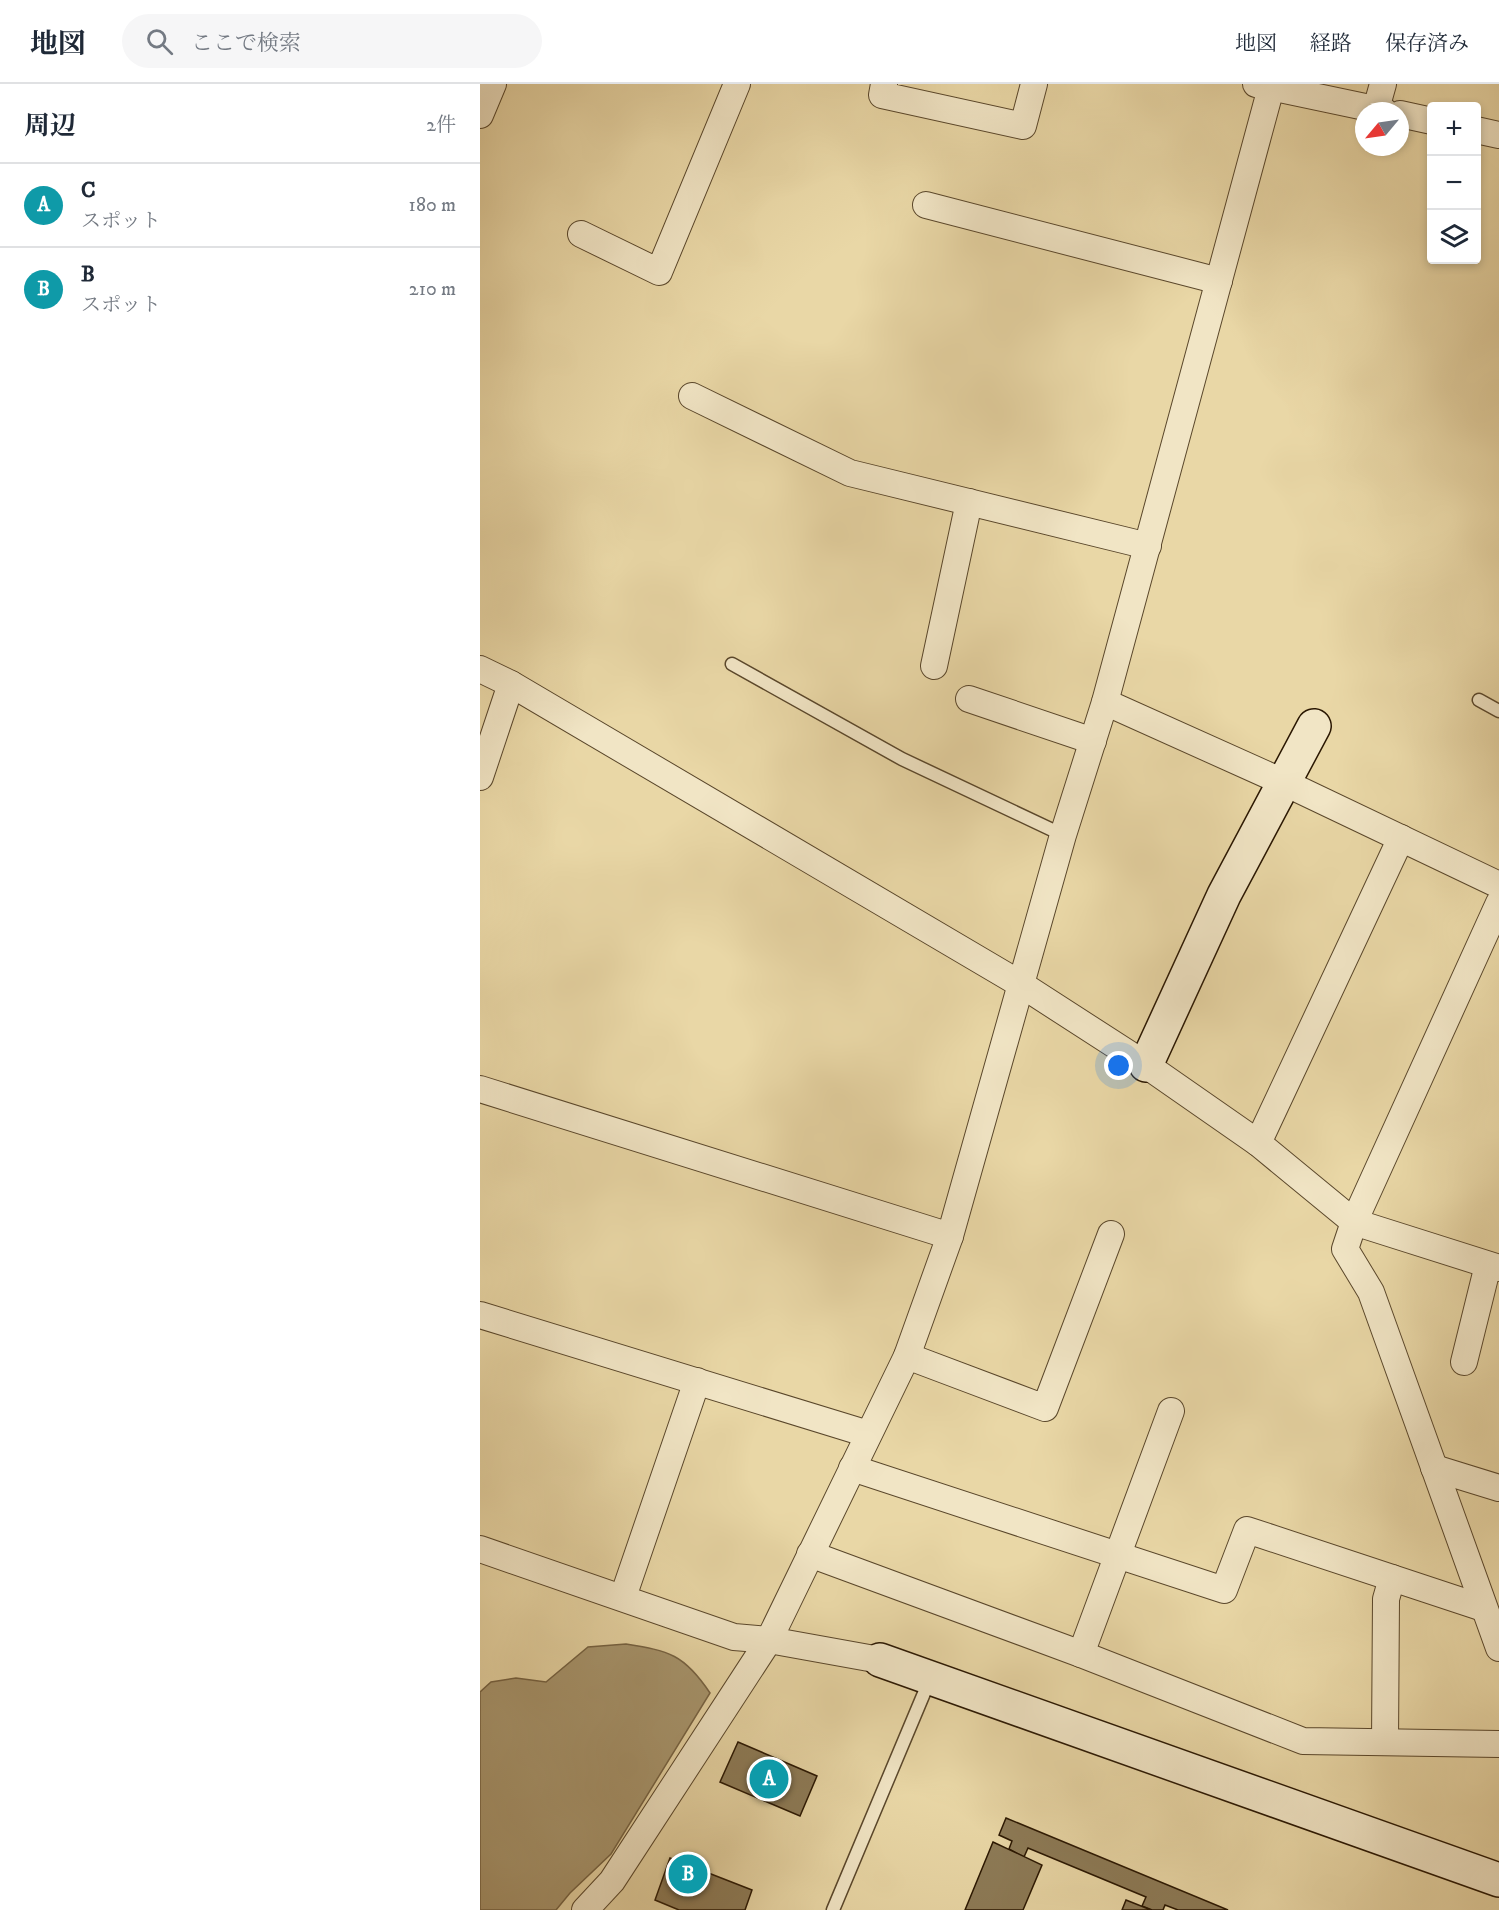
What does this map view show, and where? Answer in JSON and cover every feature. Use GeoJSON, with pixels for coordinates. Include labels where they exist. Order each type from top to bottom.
{"type":"FeatureCollection","features":[{"type":"Feature","properties":{"kind":"street"},"geometry":{"type":"LineString","coordinates":[[480,115],[493,84]]}},
{"type":"Feature","properties":{"kind":"street"},"geometry":{"type":"LineString","coordinates":[[581,234],[659,272],[737,84]]}},
{"type":"Feature","properties":{"kind":"street"},"geometry":{"type":"LineString","coordinates":[[884,84],[882,95],[1023,126],[1034,84]]}},
{"type":"Feature","properties":{"kind":"street"},"geometry":{"type":"LineString","coordinates":[[1383,84],[1386,102]]}},
{"type":"Feature","properties":{"kind":"street"},"geometry":{"type":"LineString","coordinates":[[585,1910],[612,1881],[769,1640],[907,1356],[950,1236],[1063,835],[1105,702],[1219,281],[1267,85],[1355,105]]}},
{"type":"Feature","properties":{"kind":"street"},"geometry":{"type":"LineString","coordinates":[[1409,116],[1427,120]]}},
{"type":"Feature","properties":{"kind":"street"},"geometry":{"type":"LineString","coordinates":[[1481,131],[1499,135]]}},
{"type":"Feature","properties":{"kind":"street"},"geometry":{"type":"LineString","coordinates":[[926,205],[1219,281]]}},
{"type":"Feature","properties":{"kind":"street"},"geometry":{"type":"LineString","coordinates":[[692,396],[850,472],[1148,546]]}},
{"type":"Feature","properties":{"kind":"street"},"geometry":{"type":"LineString","coordinates":[[934,666],[969,502]]}},
{"type":"Feature","properties":{"kind":"street"},"geometry":{"type":"LineString","coordinates":[[480,669],[511,684],[1022,985],[1146,1065],[1258,1143],[1354,1222],[1493,1266],[1464,1362]]}},
{"type":"Feature","properties":{"kind":"street"},"geometry":{"type":"LineString","coordinates":[[480,777],[511,684]]}},
{"type":"Feature","properties":{"kind":"street"},"geometry":{"type":"LineString","coordinates":[[969,699],[1093,741]]}},
{"type":"Feature","properties":{"kind":"street"},"geometry":{"type":"LineString","coordinates":[[1105,702],[1283,782],[1499,885]]}},
{"type":"Feature","properties":{"kind":"street"},"geometry":{"type":"LineString","coordinates":[[1146,1065],[1224,895],[1314,726]]}},
{"type":"Feature","properties":{"kind":"street"},"geometry":{"type":"LineString","coordinates":[[1258,1143],[1401,838]]}},
{"type":"Feature","properties":{"kind":"street"},"geometry":{"type":"LineString","coordinates":[[1498,1639],[1483,1608],[1371,1292],[1345,1249],[1354,1222],[1499,903]]}},
{"type":"Feature","properties":{"kind":"street"},"geometry":{"type":"LineString","coordinates":[[480,1089],[950,1236]]}},
{"type":"Feature","properties":{"kind":"street"},"geometry":{"type":"LineString","coordinates":[[907,1356],[1046,1408],[1111,1234]]}},
{"type":"Feature","properties":{"kind":"street"},"geometry":{"type":"LineString","coordinates":[[480,1315],[868,1434]]}},
{"type":"Feature","properties":{"kind":"street"},"geometry":{"type":"LineString","coordinates":[[623,1597],[696,1382]]}},
{"type":"Feature","properties":{"kind":"street"},"geometry":{"type":"LineString","coordinates":[[1081,1654],[1171,1411]]}},
{"type":"Feature","properties":{"kind":"street"},"geometry":{"type":"LineString","coordinates":[[852,1468],[1224,1590],[1247,1530],[1483,1608]]}},
{"type":"Feature","properties":{"kind":"street"},"geometry":{"type":"LineString","coordinates":[[1434,1468],[1499,1488]]}},
{"type":"Feature","properties":{"kind":"street"},"geometry":{"type":"LineString","coordinates":[[480,1549],[734,1637],[769,1640],[880,1660],[1499,1880]]}},
{"type":"Feature","properties":{"kind":"street"},"geometry":{"type":"LineString","coordinates":[[810,1554],[1081,1654],[1303,1741],[1499,1743]]}},
{"type":"Feature","properties":{"kind":"street"},"geometry":{"type":"LineString","coordinates":[[1385,1742],[1386,1599],[1392,1578]]}},
{"type":"Feature","properties":{"kind":"lane"},"geometry":{"type":"LineString","coordinates":[[732,664],[902,759],[1063,835]]}},
{"type":"Feature","properties":{"kind":"lane"},"geometry":{"type":"LineString","coordinates":[[1479,700],[1499,711]]}},
{"type":"Feature","properties":{"kind":"lane"},"geometry":{"type":"LineString","coordinates":[[833,1910],[931,1678]]}},
{"type":"Feature","properties":{"kind":"shaded area"},"geometry":{"type":"Polygon","coordinates":[[[626,1644],[654,1649],[674,1656],[692,1670],[710,1693],[611,1854],[570,1893],[556,1910],[480,1910],[480,1692],[491,1682],[516,1678],[546,1682],[588,1647],[626,1644]]]}},
{"type":"Feature","properties":{"kind":"building"},"geometry":{"type":"Polygon","coordinates":[[[738,1742],[817,1776],[800,1816],[720,1782],[738,1742]]]}},
{"type":"Feature","properties":{"kind":"building"},"geometry":{"type":"Polygon","coordinates":[[[1006,1818],[1228,1910],[1178,1910],[1165,1905],[1163,1910],[1152,1910],[1142,1906],[1146,1897],[1028,1848],[1024,1857],[1009,1849],[1012,1841],[999,1835],[1006,1818]]]}},
{"type":"Feature","properties":{"kind":"building"},"geometry":{"type":"Polygon","coordinates":[[[993,1842],[1042,1865],[1023,1910],[965,1910],[993,1842]]]}},
{"type":"Feature","properties":{"kind":"building"},"geometry":{"type":"Polygon","coordinates":[[[670,1858],[752,1890],[745,1910],[679,1910],[655,1900],[670,1858]]]}},
{"type":"Feature","properties":{"kind":"building"},"geometry":{"type":"Polygon","coordinates":[[[1126,1900],[1151,1910],[1122,1910],[1126,1900]]]}},
{"type":"Feature","properties":{"kind":"place","name":"C"},"geometry":{"type":"Point","coordinates":[769,1779]}},
{"type":"Feature","properties":{"kind":"place","name":"B"},"geometry":{"type":"Point","coordinates":[688,1874]}}]}
